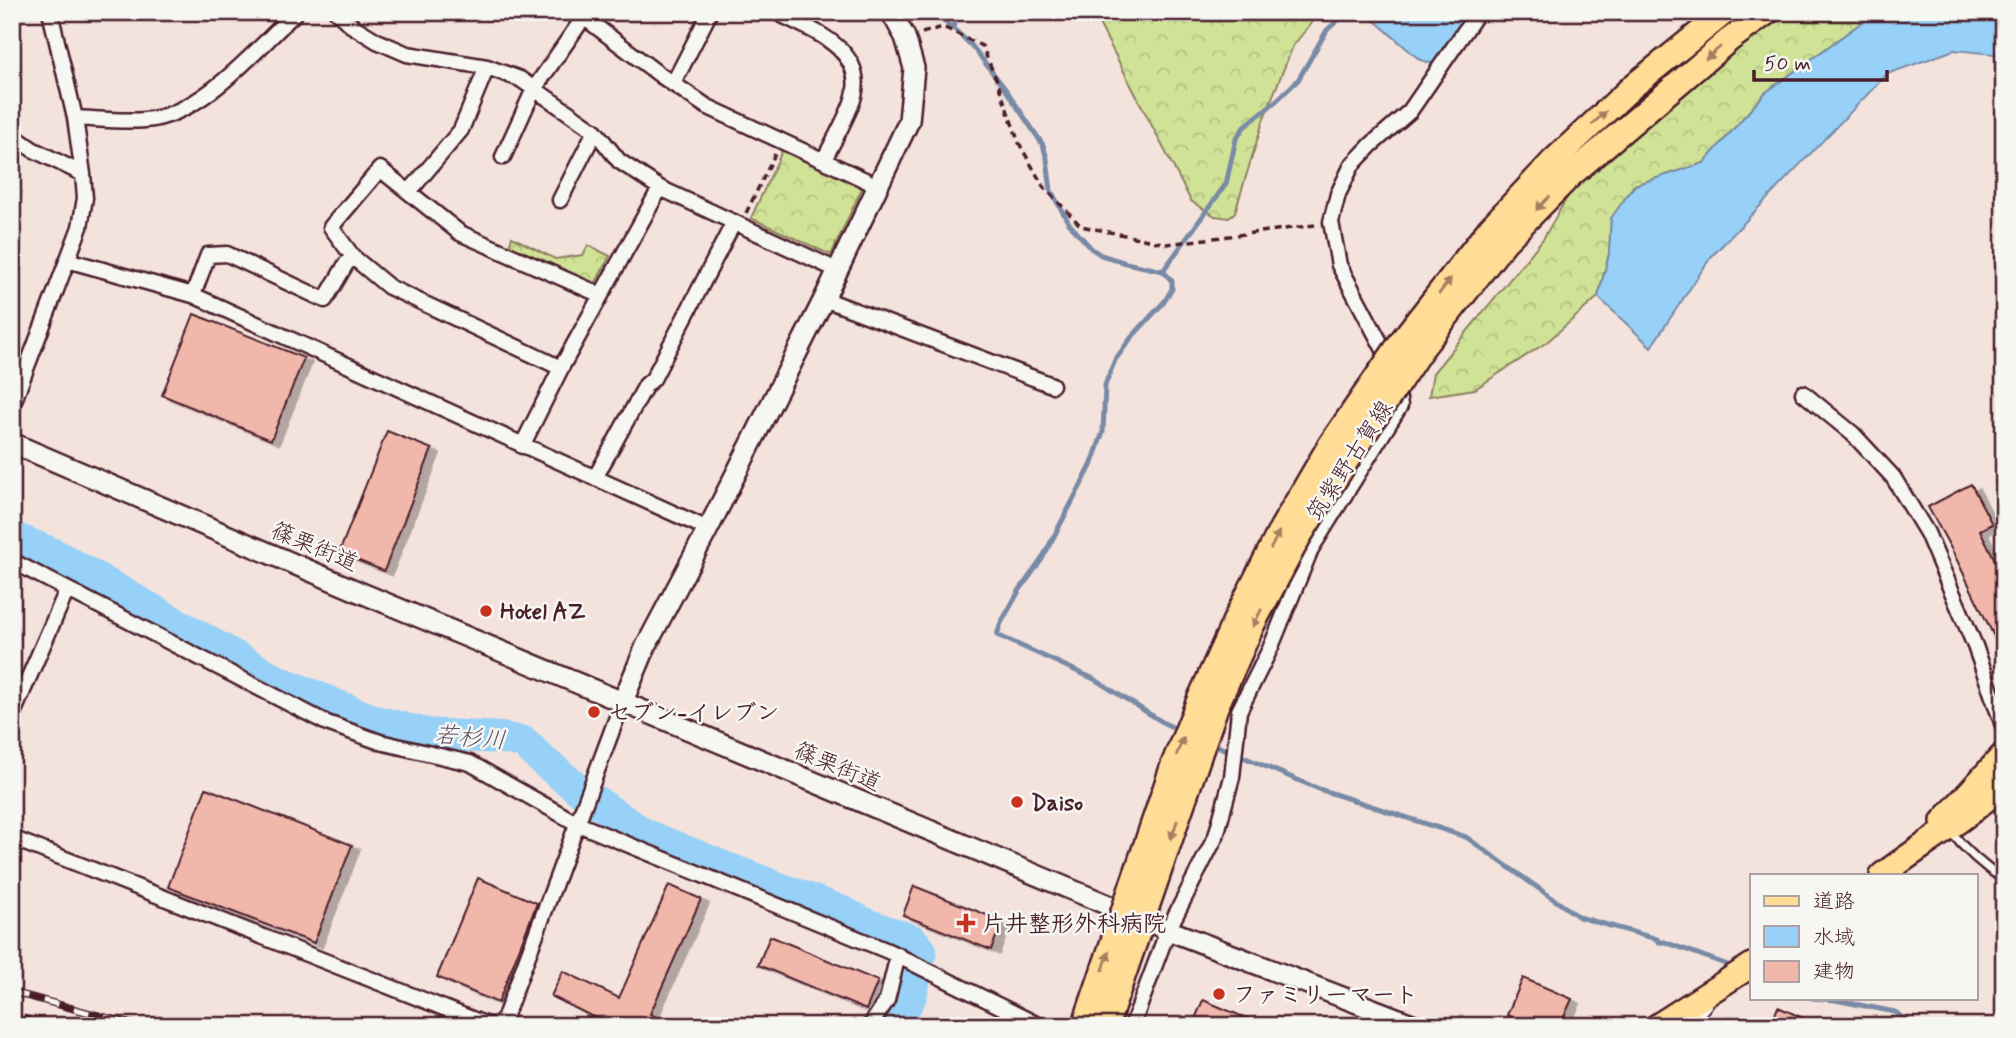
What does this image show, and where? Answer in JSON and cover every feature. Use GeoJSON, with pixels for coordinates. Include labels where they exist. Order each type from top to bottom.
{"type":"FeatureCollection","features":[{"type":"Feature","properties":{"kind":"main road"},"geometry":{"type":"LineString","coordinates":[[623,701],[646,646],[824,299],[909,121],[914,68],[905,37],[891,12]]}},
{"type":"Feature","properties":{"kind":"main road","name":"筑紫野古賀線"},"geometry":{"type":"LineString","coordinates":[[1106,1026],[1216,707],[1252,625],[1299,537],[1349,457],[1411,345],[1490,228],[1553,161],[1632,87],[1725,12]]}},
{"type":"Feature","properties":{"kind":"main road","name":"筑紫野古賀線"},"geometry":{"type":"LineString","coordinates":[[1084,1026],[1173,765],[1199,700],[1236,618],[1282,527],[1330,445],[1411,345],[1504,243],[1572,174],[1729,40],[1768,12]]}},
{"type":"Feature","properties":{"kind":"main road","name":"篠栗街道"},"geometry":{"type":"LineString","coordinates":[[12,443],[352,589],[1168,930],[1417,1026]]}},
{"type":"Feature","properties":{"kind":"main road"},"geometry":{"type":"LineString","coordinates":[[1920,846],[2004,754]]}},
{"type":"Feature","properties":{"kind":"main road"},"geometry":{"type":"LineString","coordinates":[[1883,874],[1983,804],[2004,784]]}},
{"type":"Feature","properties":{"kind":"main road"},"geometry":{"type":"LineString","coordinates":[[1657,1026],[1750,966]]}},
{"type":"Feature","properties":{"kind":"street"},"geometry":{"type":"LineString","coordinates":[[12,406],[80,227],[85,198],[75,118],[50,12]]}},
{"type":"Feature","properties":{"kind":"street"},"geometry":{"type":"LineString","coordinates":[[75,118],[146,120],[169,115],[196,102],[225,81],[296,12]]}},
{"type":"Feature","properties":{"kind":"street"},"geometry":{"type":"LineString","coordinates":[[337,12],[351,25],[377,41],[407,54],[487,67],[520,79],[595,131],[619,161],[660,188],[837,270]]}},
{"type":"Feature","properties":{"kind":"street"},"geometry":{"type":"LineString","coordinates":[[673,84],[710,12]]}},
{"type":"Feature","properties":{"kind":"street"},"geometry":{"type":"LineString","coordinates":[[776,12],[830,40],[851,63],[856,80],[854,98],[824,160]]}},
{"type":"Feature","properties":{"kind":"street"},"geometry":{"type":"LineString","coordinates":[[1132,1026],[1168,930],[1216,836],[1232,776],[1239,711],[1270,649],[1311,549],[1400,406],[1396,372],[1339,265],[1331,222],[1338,194],[1352,164],[1410,111],[1478,12]]}},
{"type":"Feature","properties":{"kind":"street"},"geometry":{"type":"LineString","coordinates":[[503,157],[534,89],[580,15],[706,106],[878,186]]}},
{"type":"Feature","properties":{"kind":"street"},"geometry":{"type":"LineString","coordinates":[[409,191],[461,130],[487,67]]}},
{"type":"Feature","properties":{"kind":"street"},"geometry":{"type":"LineString","coordinates":[[560,200],[595,131]]}},
{"type":"Feature","properties":{"kind":"street"},"geometry":{"type":"LineString","coordinates":[[12,135],[32,149],[83,174]]}},
{"type":"Feature","properties":{"kind":"street"},"geometry":{"type":"LineString","coordinates":[[561,368],[389,287],[353,257],[331,227],[380,169],[460,233],[601,295]]}},
{"type":"Feature","properties":{"kind":"street"},"geometry":{"type":"LineString","coordinates":[[522,446],[561,368],[660,188]]}},
{"type":"Feature","properties":{"kind":"street"},"geometry":{"type":"LineString","coordinates":[[596,478],[737,223]]}},
{"type":"Feature","properties":{"kind":"street"},"geometry":{"type":"LineString","coordinates":[[193,295],[208,255],[227,254],[325,300],[353,257]]}},
{"type":"Feature","properties":{"kind":"street"},"geometry":{"type":"LineString","coordinates":[[67,260],[193,295],[708,529]]}},
{"type":"Feature","properties":{"kind":"street"},"geometry":{"type":"LineString","coordinates":[[824,299],[1052,385]]}},
{"type":"Feature","properties":{"kind":"street"},"geometry":{"type":"LineString","coordinates":[[1802,393],[1853,434],[1893,477],[1927,533],[1975,646],[2004,727]]}},
{"type":"Feature","properties":{"kind":"street"},"geometry":{"type":"LineString","coordinates":[[12,561],[327,723],[380,742],[470,763],[578,824],[898,956],[1040,1026]]}},
{"type":"Feature","properties":{"kind":"street"},"geometry":{"type":"LineString","coordinates":[[12,716],[68,590]]}},
{"type":"Feature","properties":{"kind":"street"},"geometry":{"type":"LineString","coordinates":[[12,838],[487,1025],[498,1025],[505,1017],[623,701]]}},
{"type":"Feature","properties":{"kind":"street"},"geometry":{"type":"LineString","coordinates":[[870,1026],[887,1000],[898,956]]}},
{"type":"Feature","properties":{"kind":"street"},"geometry":{"type":"LineString","coordinates":[[1682,1026],[1692,1019],[1724,983]]}},
{"type":"Feature","properties":{"kind":"lane"},"geometry":{"type":"LineString","coordinates":[[1948,828],[1964,849],[2004,880]]}},
{"type":"Feature","properties":{"kind":"path"},"geometry":{"type":"LineString","coordinates":[[905,37],[943,27],[982,46],[1019,143],[1043,186],[1081,226],[1167,244],[1331,222]]}},
{"type":"Feature","properties":{"kind":"path"},"geometry":{"type":"LineString","coordinates":[[737,223],[781,141]]}},
{"type":"Feature","properties":{"kind":"path"},"geometry":{"type":"LineString","coordinates":[[12,1013],[60,1026]]}},
{"type":"Feature","properties":{"kind":"green space"},"geometry":{"type":"Polygon","coordinates":[[[1093,12],[1320,12],[1293,46],[1264,118],[1235,212],[1229,218],[1215,216],[1191,201],[1093,12]]]}},
{"type":"Feature","properties":{"kind":"green space"},"geometry":{"type":"Polygon","coordinates":[[[1782,12],[1876,12],[1765,93],[1704,163],[1634,185],[1611,219],[1609,254],[1598,297],[1547,342],[1475,389],[1429,396],[1433,373],[1543,239],[1586,165],[1782,12]]]}},
{"type":"Feature","properties":{"kind":"green space"},"geometry":{"type":"Polygon","coordinates":[[[783,149],[863,186],[831,255],[751,218],[783,149]]]}},
{"type":"Feature","properties":{"kind":"green space"},"geometry":{"type":"Polygon","coordinates":[[[512,237],[555,259],[583,255],[588,245],[610,256],[594,286],[508,249],[512,237]]]}},
{"type":"Feature","properties":{"kind":"water"},"geometry":{"type":"Polygon","coordinates":[[[1469,12],[1438,65],[1420,60],[1367,14],[1469,12]]]}},
{"type":"Feature","properties":{"kind":"water"},"geometry":{"type":"Polygon","coordinates":[[[1876,12],[2004,12],[2004,55],[1954,50],[1887,74],[1711,257],[1651,347],[1598,297],[1609,254],[1611,218],[1635,185],[1704,163],[1765,93],[1876,12]]]}},
{"type":"Feature","properties":{"kind":"building"},"geometry":{"type":"Polygon","coordinates":[[[194,314],[304,358],[271,440],[162,395],[194,314]]]}},
{"type":"Feature","properties":{"kind":"building"},"geometry":{"type":"Polygon","coordinates":[[[387,431],[432,449],[384,571],[339,553],[387,431]]]}},
{"type":"Feature","properties":{"kind":"building"},"geometry":{"type":"Polygon","coordinates":[[[1971,484],[1992,524],[1980,530],[2004,578],[2004,657],[1928,507],[1971,484]]]}},
{"type":"Feature","properties":{"kind":"building"},"geometry":{"type":"Polygon","coordinates":[[[206,788],[352,845],[314,943],[168,887],[206,788]]]}},
{"type":"Feature","properties":{"kind":"building"},"geometry":{"type":"Polygon","coordinates":[[[478,878],[537,903],[498,1003],[437,977],[478,878]]]}},
{"type":"Feature","properties":{"kind":"building"},"geometry":{"type":"Polygon","coordinates":[[[669,885],[701,899],[650,1014],[674,1026],[611,1026],[551,996],[563,971],[619,998],[669,885]]]}},
{"type":"Feature","properties":{"kind":"building"},"geometry":{"type":"Polygon","coordinates":[[[914,886],[1002,921],[991,950],[903,915],[914,886]]]}},
{"type":"Feature","properties":{"kind":"building"},"geometry":{"type":"Polygon","coordinates":[[[770,936],[878,981],[866,1010],[758,965],[770,936]]]}},
{"type":"Feature","properties":{"kind":"building"},"geometry":{"type":"Polygon","coordinates":[[[1523,978],[1572,999],[1560,1026],[1533,1026],[1507,1015],[1523,978]]]}},
{"type":"Feature","properties":{"kind":"building"},"geometry":{"type":"Polygon","coordinates":[[[1203,1000],[1265,1026],[1192,1026],[1203,1000]]]}},
{"type":"Feature","properties":{"kind":"building"},"geometry":{"type":"Polygon","coordinates":[[[1778,1007],[1821,1026],[1770,1026],[1778,1007]]]}},
{"type":"Feature","properties":{"kind":"waterway"},"geometry":{"type":"LineString","coordinates":[[931,12],[953,28]]}},
{"type":"Feature","properties":{"kind":"waterway"},"geometry":{"type":"LineString","coordinates":[[957,12],[953,28],[972,46],[1006,90],[1043,145],[1051,191],[1070,225],[1101,255],[1163,271],[1172,281],[1172,289],[1164,302],[1115,360],[1105,385],[1103,432],[1091,466],[1042,559],[1019,591],[997,635],[1094,679],[1181,731]]}},
{"type":"Feature","properties":{"kind":"waterway"},"geometry":{"type":"LineString","coordinates":[[1163,271],[1226,184],[1236,139],[1244,127],[1298,80],[1327,30],[1347,12]]}},
{"type":"Feature","properties":{"kind":"waterway","name":"若杉川"},"geometry":{"type":"LineString","coordinates":[[12,537],[54,554],[276,680],[375,721],[427,734],[524,742],[582,792],[644,834],[912,940],[921,951],[911,996],[894,1026]]}},
{"type":"Feature","properties":{"kind":"waterway"},"geometry":{"type":"LineString","coordinates":[[1210,743],[1319,789],[1466,837],[1579,917],[1657,939],[1659,942],[1736,968]]}},
{"type":"Feature","properties":{"kind":"waterway"},"geometry":{"type":"LineString","coordinates":[[1835,1000],[1895,1012],[1917,1026]]}},
{"type":"Feature","properties":{"kind":"railway"},"geometry":{"type":"LineString","coordinates":[[12,992],[138,1026]]}},
{"type":"Feature","properties":{"kind":"place","name":"Hotel AZ"},"geometry":{"type":"Point","coordinates":[486,611]}},
{"type":"Feature","properties":{"kind":"place","name":"セブン-イレブン"},"geometry":{"type":"Point","coordinates":[594,712]}},
{"type":"Feature","properties":{"kind":"place","name":"Daiso"},"geometry":{"type":"Point","coordinates":[1017,802]}},
{"type":"Feature","properties":{"kind":"place","name":"片井整形外科病院"},"geometry":{"type":"Point","coordinates":[966,923]}},
{"type":"Feature","properties":{"kind":"place","name":"ファミリーマート"},"geometry":{"type":"Point","coordinates":[1219,994]}}]}
